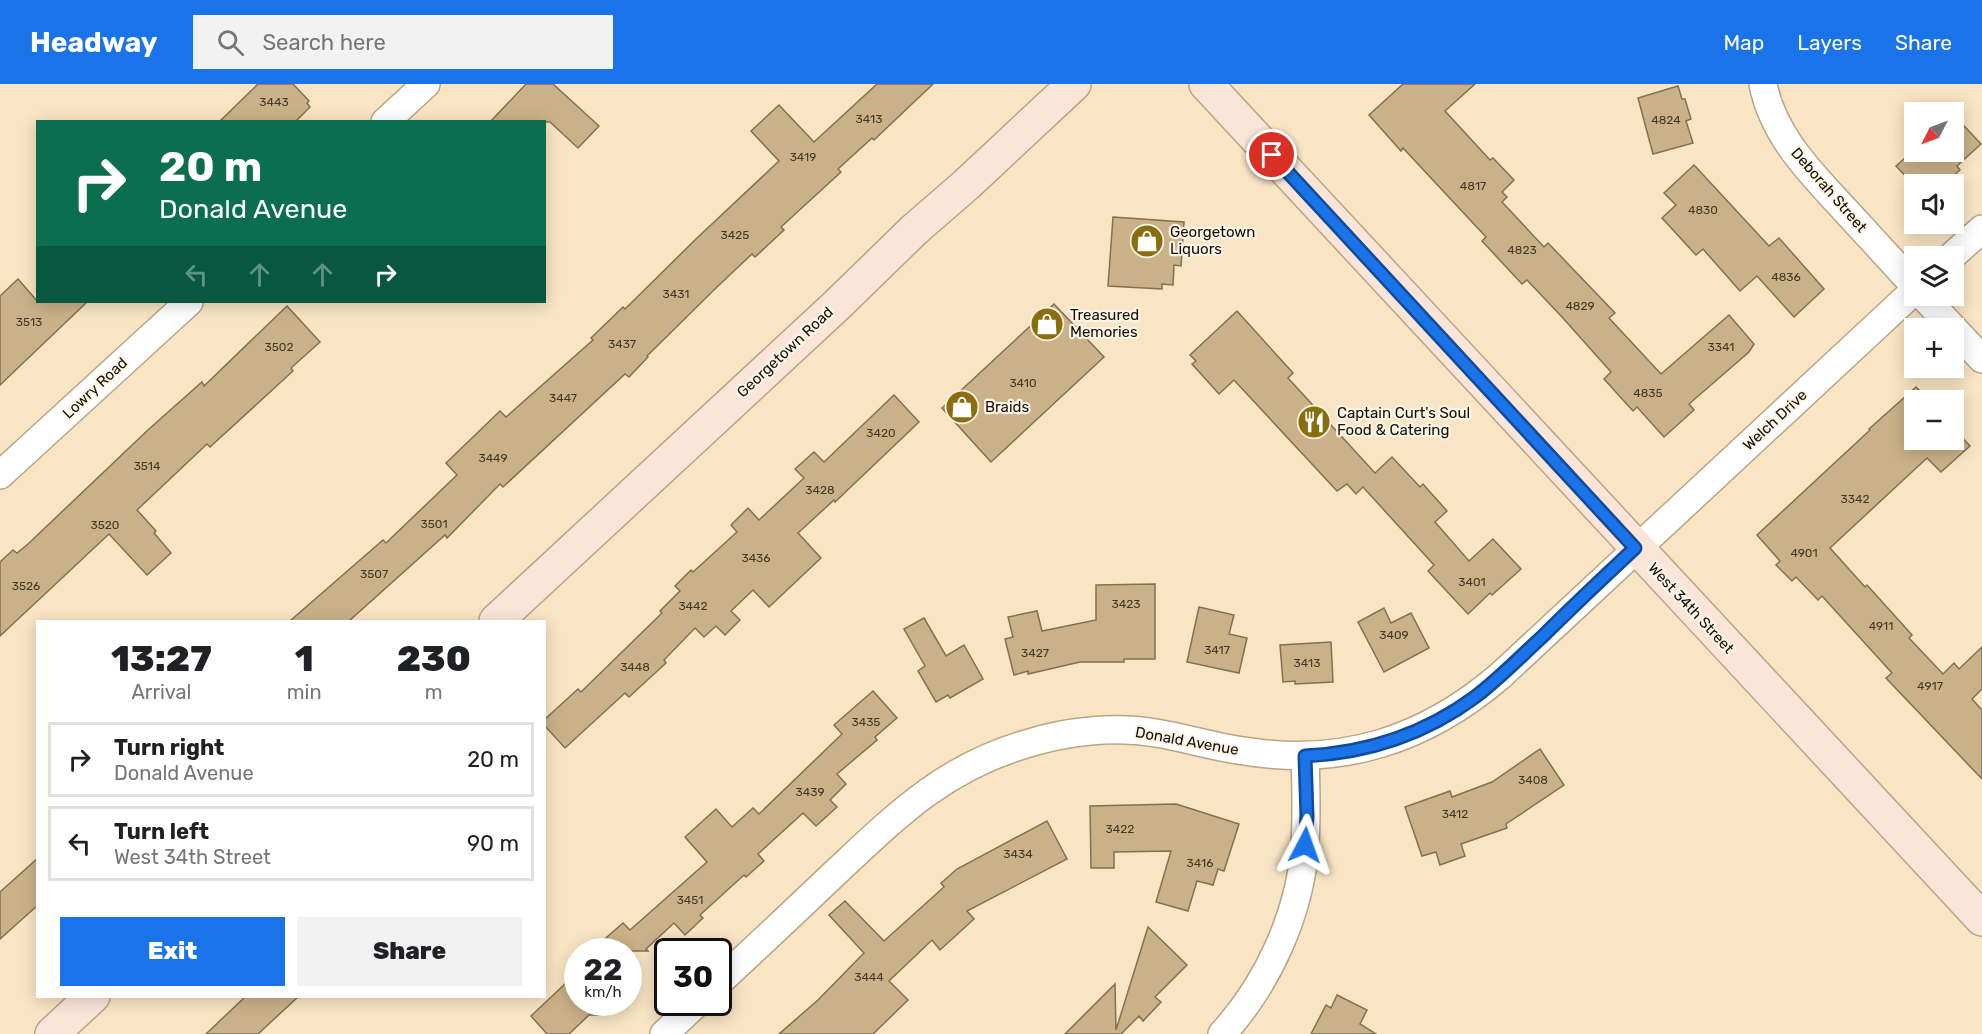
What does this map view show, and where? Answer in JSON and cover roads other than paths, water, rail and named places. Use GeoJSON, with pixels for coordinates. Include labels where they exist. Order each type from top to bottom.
{"type":"FeatureCollection","features":[{"type":"Feature","properties":{"kind":"street"},"geometry":{"type":"LineString","coordinates":[[387,120],[426,84]]}},
{"type":"Feature","properties":{"kind":"street","name":"Georgetown Road"},"geometry":{"type":"LineString","coordinates":[[497,620],[837,305],[914,230],[1074,84]]}},
{"type":"Feature","properties":{"kind":"street","name":"West 34th Street"},"geometry":{"type":"LineString","coordinates":[[1206,84],[1982,919]]}},
{"type":"Feature","properties":{"kind":"street","name":"Deborah Street"},"geometry":{"type":"LineString","coordinates":[[1763,84],[1776,122],[1797,156],[1904,274]]}},
{"type":"Feature","properties":{"kind":"street"},"geometry":{"type":"LineString","coordinates":[[1963,246],[1982,229]]}},
{"type":"Feature","properties":{"kind":"street","name":"Welch Drive"},"geometry":{"type":"LineString","coordinates":[[1635,548],[1904,300]]}},
{"type":"Feature","properties":{"kind":"street","name":"Lowry Road"},"geometry":{"type":"LineString","coordinates":[[0,475],[188,303]]}},
{"type":"Feature","properties":{"kind":"street"},"geometry":{"type":"LineString","coordinates":[[1932,306],[1982,359]]}},
{"type":"Feature","properties":{"kind":"street","name":"Donald Avenue"},"geometry":{"type":"LineString","coordinates":[[732,970],[903,810],[950,776],[1001,752],[1057,736],[1128,730],[1154,732],[1244,751],[1291,756],[1361,750],[1402,737],[1441,719],[1466,704],[1500,676],[1635,548]]}},
{"type":"Feature","properties":{"kind":"street"},"geometry":{"type":"LineString","coordinates":[[1222,1034],[1245,1004],[1275,955],[1294,901],[1305,845],[1307,816],[1305,756]]}},
{"type":"Feature","properties":{"kind":"street"},"geometry":{"type":"LineString","coordinates":[[52,1034],[91,998]]}},
{"type":"Feature","properties":{"kind":"street"},"geometry":{"type":"LineString","coordinates":[[664,1034],[683,1016]]}},
{"type":"Feature","properties":{"kind":"place","name":"Georgetown Liquors"},"geometry":{"type":"Point","coordinates":[1147,241]}},
{"type":"Feature","properties":{"kind":"place","name":"Treasured Memories"},"geometry":{"type":"Point","coordinates":[1047,324]}},
{"type":"Feature","properties":{"kind":"place","name":"Braids"},"geometry":{"type":"Point","coordinates":[962,407]}},
{"type":"Feature","properties":{"kind":"place","name":"Captain Curt's Soul Food & Catering"},"geometry":{"type":"Point","coordinates":[1314,422]}}]}
